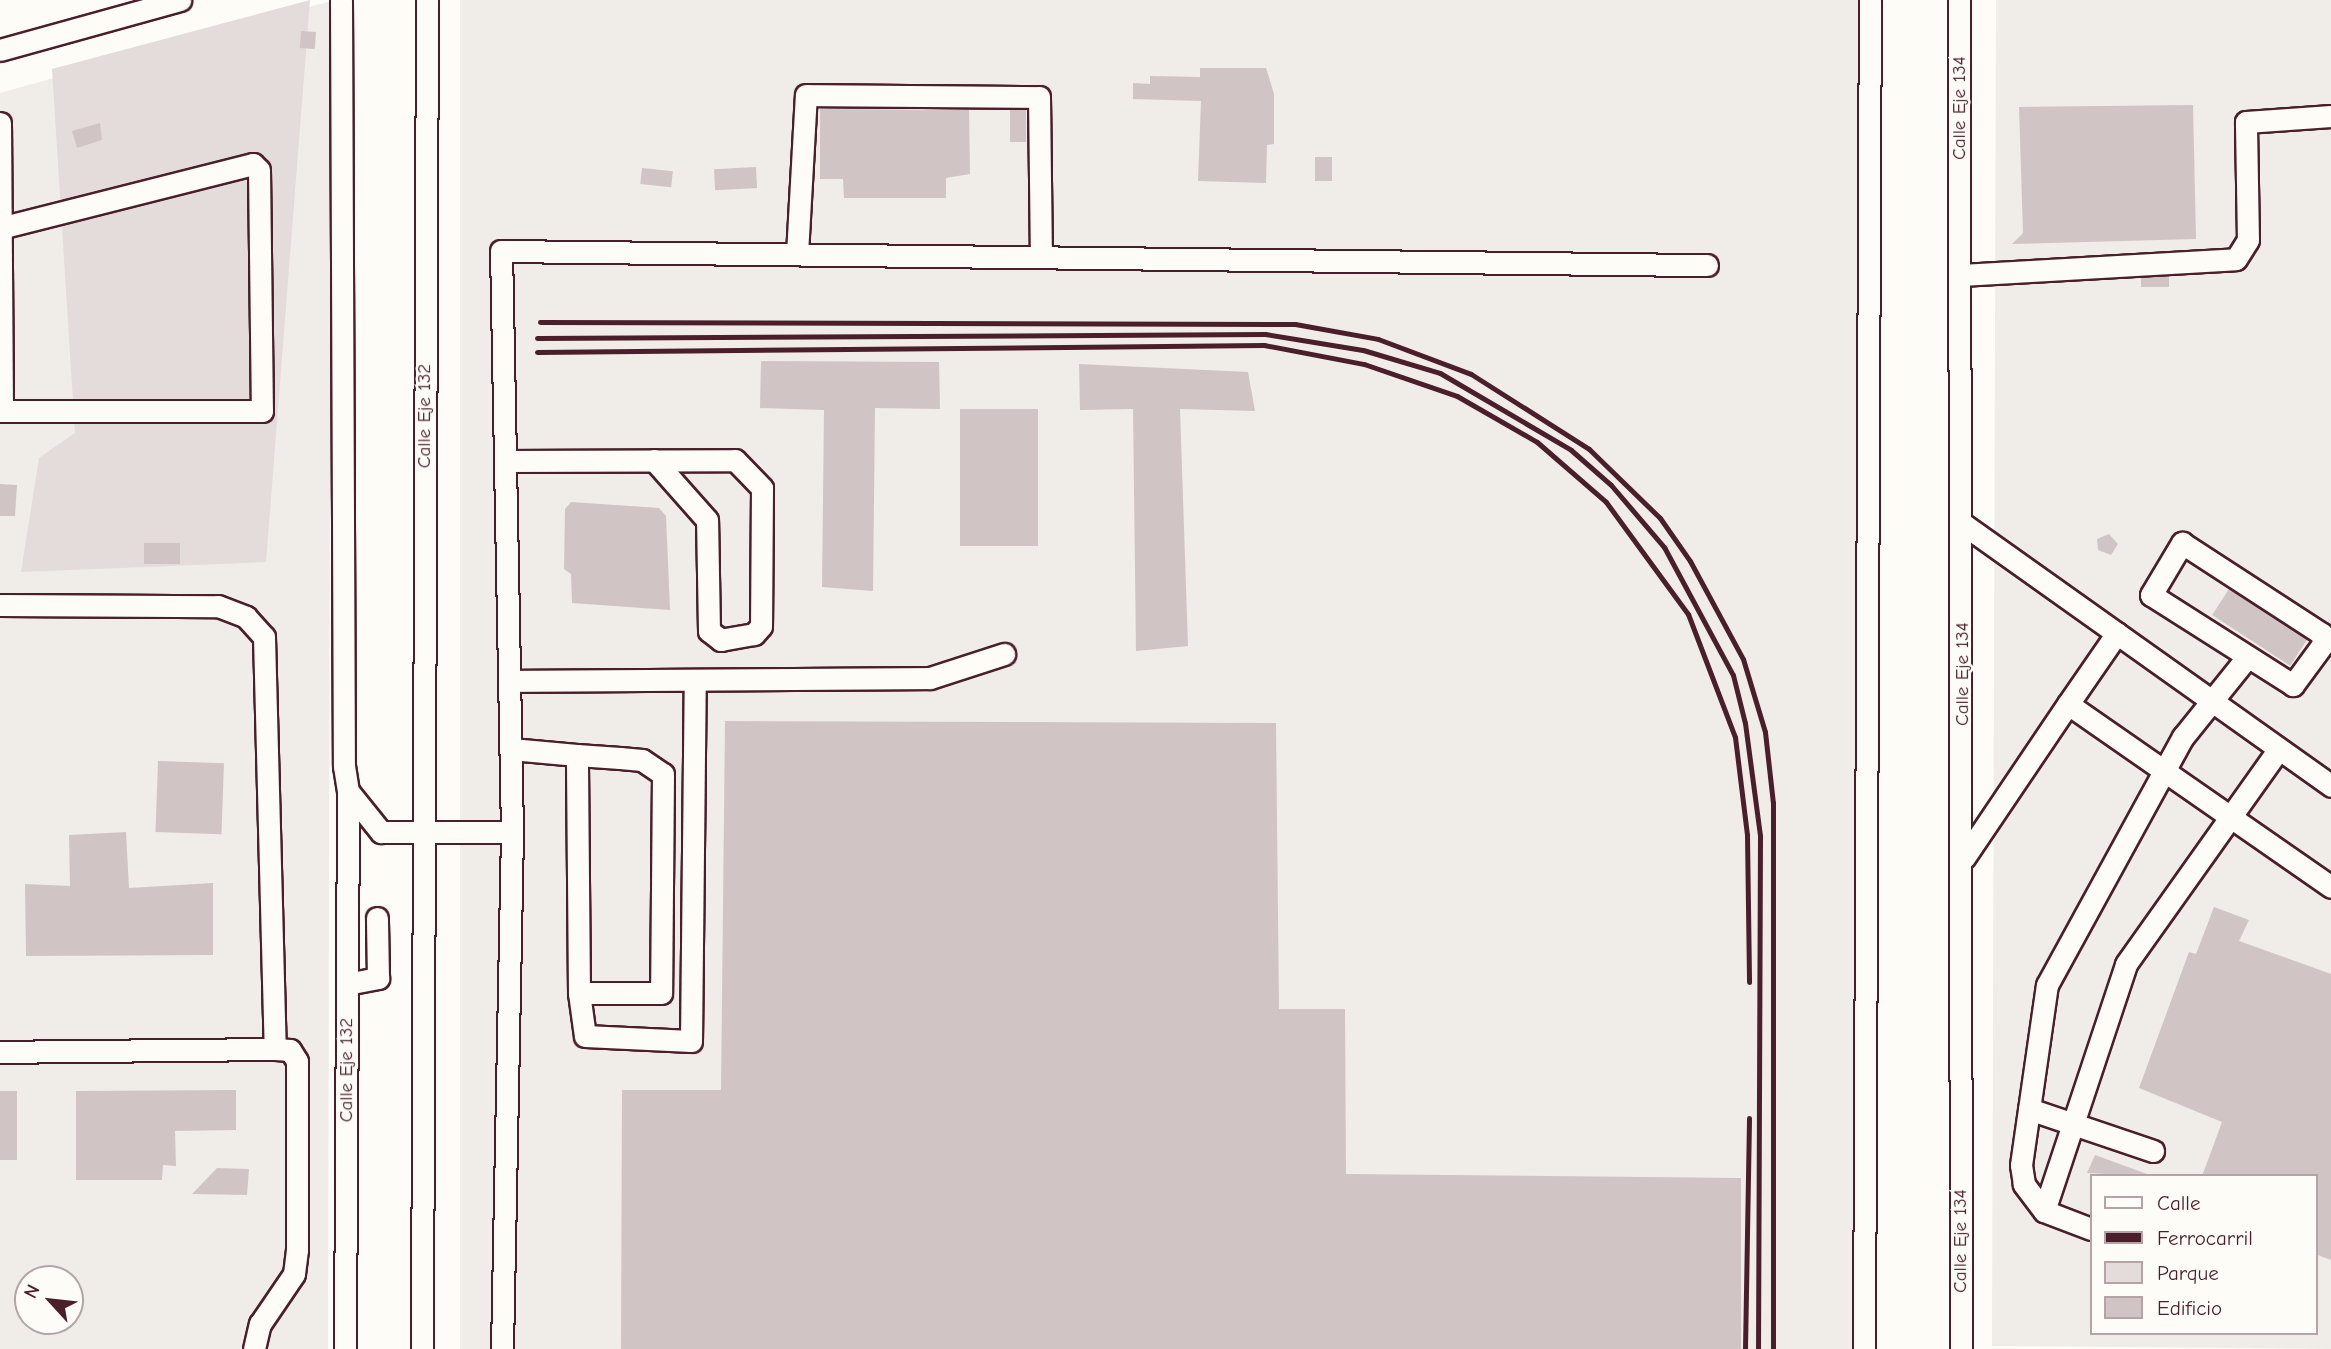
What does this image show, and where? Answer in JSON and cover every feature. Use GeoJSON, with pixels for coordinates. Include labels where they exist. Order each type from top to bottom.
{"type":"FeatureCollection","features":[{"type":"Feature","properties":{"kind":"street"},"geometry":{"type":"LineString","coordinates":[[0,50],[180,0]]}},
{"type":"Feature","properties":{"kind":"street","name":"Calle Eje 132"},"geometry":{"type":"LineString","coordinates":[[341,0],[348,791],[345,1349]]}},
{"type":"Feature","properties":{"kind":"street","name":"Calle Eje 132"},"geometry":{"type":"LineString","coordinates":[[422,1349],[427,0]]}},
{"type":"Feature","properties":{"kind":"street"},"geometry":{"type":"LineString","coordinates":[[1864,1349],[1870,0]]}},
{"type":"Feature","properties":{"kind":"street","name":"Calle Eje 134"},"geometry":{"type":"LineString","coordinates":[[1959,0],[1963,524],[1961,1349]]}},
{"type":"Feature","properties":{"kind":"street"},"geometry":{"type":"LineString","coordinates":[[797,254],[806,95],[1040,97],[1041,257]]}},
{"type":"Feature","properties":{"kind":"street"},"geometry":{"type":"LineString","coordinates":[[1961,275],[2236,259],[2248,240],[2246,122],[2331,117]]}},
{"type":"Feature","properties":{"kind":"street"},"geometry":{"type":"LineString","coordinates":[[0,123],[0,228],[1,411],[262,411],[260,170],[253,164],[0,228]]}},
{"type":"Feature","properties":{"kind":"street"},"geometry":{"type":"LineString","coordinates":[[502,1349],[512,832],[501,251],[1707,265]]}},
{"type":"Feature","properties":{"kind":"street"},"geometry":{"type":"LineString","coordinates":[[505,461],[654,460],[735,460],[756,475],[762,488],[761,625],[754,634],[721,640],[709,631],[707,520],[654,460]]}},
{"type":"Feature","properties":{"kind":"street"},"geometry":{"type":"LineString","coordinates":[[1963,524],[2331,786]]}},
{"type":"Feature","properties":{"kind":"street"},"geometry":{"type":"LineString","coordinates":[[2182,543],[2325,639],[2293,685],[2245,660],[2151,595],[2182,543]]}},
{"type":"Feature","properties":{"kind":"street"},"geometry":{"type":"LineString","coordinates":[[0,605],[218,606],[246,617],[264,637],[275,1049]]}},
{"type":"Feature","properties":{"kind":"street"},"geometry":{"type":"LineString","coordinates":[[1963,860],[2117,633]]}},
{"type":"Feature","properties":{"kind":"street"},"geometry":{"type":"LineString","coordinates":[[510,681],[929,678],[1004,654]]}},
{"type":"Feature","properties":{"kind":"street"},"geometry":{"type":"LineString","coordinates":[[2090,1229],[2044,1211],[2024,1184],[2021,1165],[2056,959],[2183,737],[2214,704],[2245,660]]}},
{"type":"Feature","properties":{"kind":"street"},"geometry":{"type":"LineString","coordinates":[[577,754],[579,993],[585,1036],[691,1041],[695,680]]}},
{"type":"Feature","properties":{"kind":"street"},"geometry":{"type":"LineString","coordinates":[[2068,704],[2331,887]]}},
{"type":"Feature","properties":{"kind":"street"},"geometry":{"type":"LineString","coordinates":[[511,749],[642,760],[663,774],[661,993],[579,993]]}},
{"type":"Feature","properties":{"kind":"street"},"geometry":{"type":"LineString","coordinates":[[2044,1211],[2126,964],[2227,814],[2278,750]]}},
{"type":"Feature","properties":{"kind":"street"},"geometry":{"type":"LineString","coordinates":[[348,791],[381,832],[512,832]]}},
{"type":"Feature","properties":{"kind":"street"},"geometry":{"type":"LineString","coordinates":[[347,984],[378,978],[377,918]]}},
{"type":"Feature","properties":{"kind":"street"},"geometry":{"type":"LineString","coordinates":[[0,1052],[290,1050],[297,1061],[297,1250],[294,1274],[260,1324],[254,1349]]}},
{"type":"Feature","properties":{"kind":"street"},"geometry":{"type":"LineString","coordinates":[[2029,1109],[2152,1150]]}},
{"type":"Feature","properties":{"kind":"shaded area"},"geometry":{"type":"Polygon","coordinates":[[[460,0],[1865,0],[1865,1349],[460,1349],[460,0]]]}},
{"type":"Feature","properties":{"kind":"shaded area"},"geometry":{"type":"Polygon","coordinates":[[[1996,0],[2331,0],[2331,1349],[1992,1346],[1996,0]]]}},
{"type":"Feature","properties":{"kind":"shaded area"},"geometry":{"type":"Polygon","coordinates":[[[331,1],[328,1349],[0,1349],[0,93],[331,1]]]}},
{"type":"Feature","properties":{"kind":"green space"},"geometry":{"type":"Polygon","coordinates":[[[310,0],[266,562],[21,572],[39,458],[75,433],[52,69],[310,0]]]}},
{"type":"Feature","properties":{"kind":"building"},"geometry":{"type":"Polygon","coordinates":[[[301,31],[316,32],[315,49],[300,48],[301,31]]]}},
{"type":"Feature","properties":{"kind":"building"},"geometry":{"type":"Polygon","coordinates":[[[1200,68],[1266,68],[1274,94],[1274,144],[1267,145],[1266,183],[1198,181],[1201,101],[1133,99],[1133,83],[1150,84],[1150,76],[1200,77],[1200,68]]]}},
{"type":"Feature","properties":{"kind":"building"},"geometry":{"type":"Polygon","coordinates":[[[2193,105],[2196,239],[2012,244],[2023,233],[2019,107],[2193,105]]]}},
{"type":"Feature","properties":{"kind":"building"},"geometry":{"type":"Polygon","coordinates":[[[820,109],[969,110],[970,174],[946,178],[946,198],[844,198],[843,179],[820,179],[820,109]]]}},
{"type":"Feature","properties":{"kind":"building"},"geometry":{"type":"Polygon","coordinates":[[[1010,110],[1026,110],[1026,142],[1010,142],[1010,110]]]}},
{"type":"Feature","properties":{"kind":"building"},"geometry":{"type":"Polygon","coordinates":[[[100,123],[102,140],[77,148],[72,131],[100,123]]]}},
{"type":"Feature","properties":{"kind":"building"},"geometry":{"type":"Polygon","coordinates":[[[1315,157],[1332,157],[1332,181],[1315,181],[1315,157]]]}},
{"type":"Feature","properties":{"kind":"building"},"geometry":{"type":"Polygon","coordinates":[[[756,167],[757,188],[715,190],[714,169],[756,167]]]}},
{"type":"Feature","properties":{"kind":"building"},"geometry":{"type":"Polygon","coordinates":[[[642,168],[673,171],[671,187],[640,184],[642,168]]]}},
{"type":"Feature","properties":{"kind":"building"},"geometry":{"type":"Polygon","coordinates":[[[2141,276],[2169,276],[2169,287],[2141,287],[2141,276]]]}},
{"type":"Feature","properties":{"kind":"building"},"geometry":{"type":"Polygon","coordinates":[[[761,361],[939,362],[940,409],[875,408],[873,591],[822,587],[824,410],[760,408],[761,361]]]}},
{"type":"Feature","properties":{"kind":"building"},"geometry":{"type":"Polygon","coordinates":[[[1079,364],[1248,372],[1255,411],[1180,409],[1188,646],[1136,651],[1133,409],[1080,410],[1079,364]]]}},
{"type":"Feature","properties":{"kind":"building"},"geometry":{"type":"Polygon","coordinates":[[[960,409],[1038,409],[1038,546],[960,546],[960,409]]]}},
{"type":"Feature","properties":{"kind":"building"},"geometry":{"type":"Polygon","coordinates":[[[0,484],[17,485],[15,516],[0,516],[0,484]]]}},
{"type":"Feature","properties":{"kind":"building"},"geometry":{"type":"Polygon","coordinates":[[[571,502],[659,508],[666,516],[670,610],[572,603],[571,574],[564,569],[565,509],[571,502]]]}},
{"type":"Feature","properties":{"kind":"building"},"geometry":{"type":"Polygon","coordinates":[[[2109,534],[2118,544],[2111,555],[2098,550],[2097,539],[2109,534]]]}},
{"type":"Feature","properties":{"kind":"building"},"geometry":{"type":"Polygon","coordinates":[[[144,543],[180,543],[180,564],[144,564],[144,543]]]}},
{"type":"Feature","properties":{"kind":"building"},"geometry":{"type":"Polygon","coordinates":[[[2229,589],[2307,640],[2290,666],[2212,615],[2229,589]]]}},
{"type":"Feature","properties":{"kind":"building"},"geometry":{"type":"Polygon","coordinates":[[[725,721],[1276,723],[1279,1009],[1345,1009],[1346,1174],[1741,1178],[1741,1349],[621,1349],[622,1090],[721,1090],[725,721]]]}},
{"type":"Feature","properties":{"kind":"building"},"geometry":{"type":"Polygon","coordinates":[[[158,761],[224,763],[221,834],[156,832],[158,761]]]}},
{"type":"Feature","properties":{"kind":"building"},"geometry":{"type":"Polygon","coordinates":[[[126,832],[129,888],[213,883],[213,955],[26,956],[25,884],[70,886],[69,835],[126,832]]]}},
{"type":"Feature","properties":{"kind":"building"},"geometry":{"type":"Polygon","coordinates":[[[2214,907],[2249,920],[2239,941],[2331,974],[2331,1260],[2317,1255],[2317,1174],[2203,1174],[2222,1122],[2139,1088],[2189,952],[2196,954],[2214,907]]]}},
{"type":"Feature","properties":{"kind":"building"},"geometry":{"type":"Polygon","coordinates":[[[236,1090],[236,1130],[175,1131],[176,1166],[163,1165],[162,1180],[76,1180],[76,1091],[236,1090]]]}},
{"type":"Feature","properties":{"kind":"building"},"geometry":{"type":"Polygon","coordinates":[[[0,1091],[17,1091],[17,1160],[0,1160],[0,1091]]]}},
{"type":"Feature","properties":{"kind":"building"},"geometry":{"type":"Polygon","coordinates":[[[2095,1155],[2147,1174],[2107,1174],[2087,1173],[2095,1155]]]}},
{"type":"Feature","properties":{"kind":"building"},"geometry":{"type":"Polygon","coordinates":[[[217,1168],[249,1169],[247,1195],[192,1194],[217,1168]]]}},
{"type":"Feature","properties":{"kind":"railway"},"geometry":{"type":"LineString","coordinates":[[540,322],[1295,324],[1378,339],[1471,374],[1589,449],[1660,518],[1690,561],[1743,659],[1765,732],[1773,803],[1773,1349]]}},
{"type":"Feature","properties":{"kind":"railway"},"geometry":{"type":"LineString","coordinates":[[537,338],[1265,334],[1363,350],[1440,373],[1571,450],[1611,485],[1664,547],[1733,675],[1745,723],[1760,836],[1758,1349]]}},
{"type":"Feature","properties":{"kind":"railway"},"geometry":{"type":"LineString","coordinates":[[537,352],[1264,345],[1364,364],[1457,396],[1537,442],[1606,502],[1688,614],[1735,737],[1747,835],[1749,982]]}},
{"type":"Feature","properties":{"kind":"railway"},"geometry":{"type":"LineString","coordinates":[[1745,1349],[1749,1118]]}}]}
